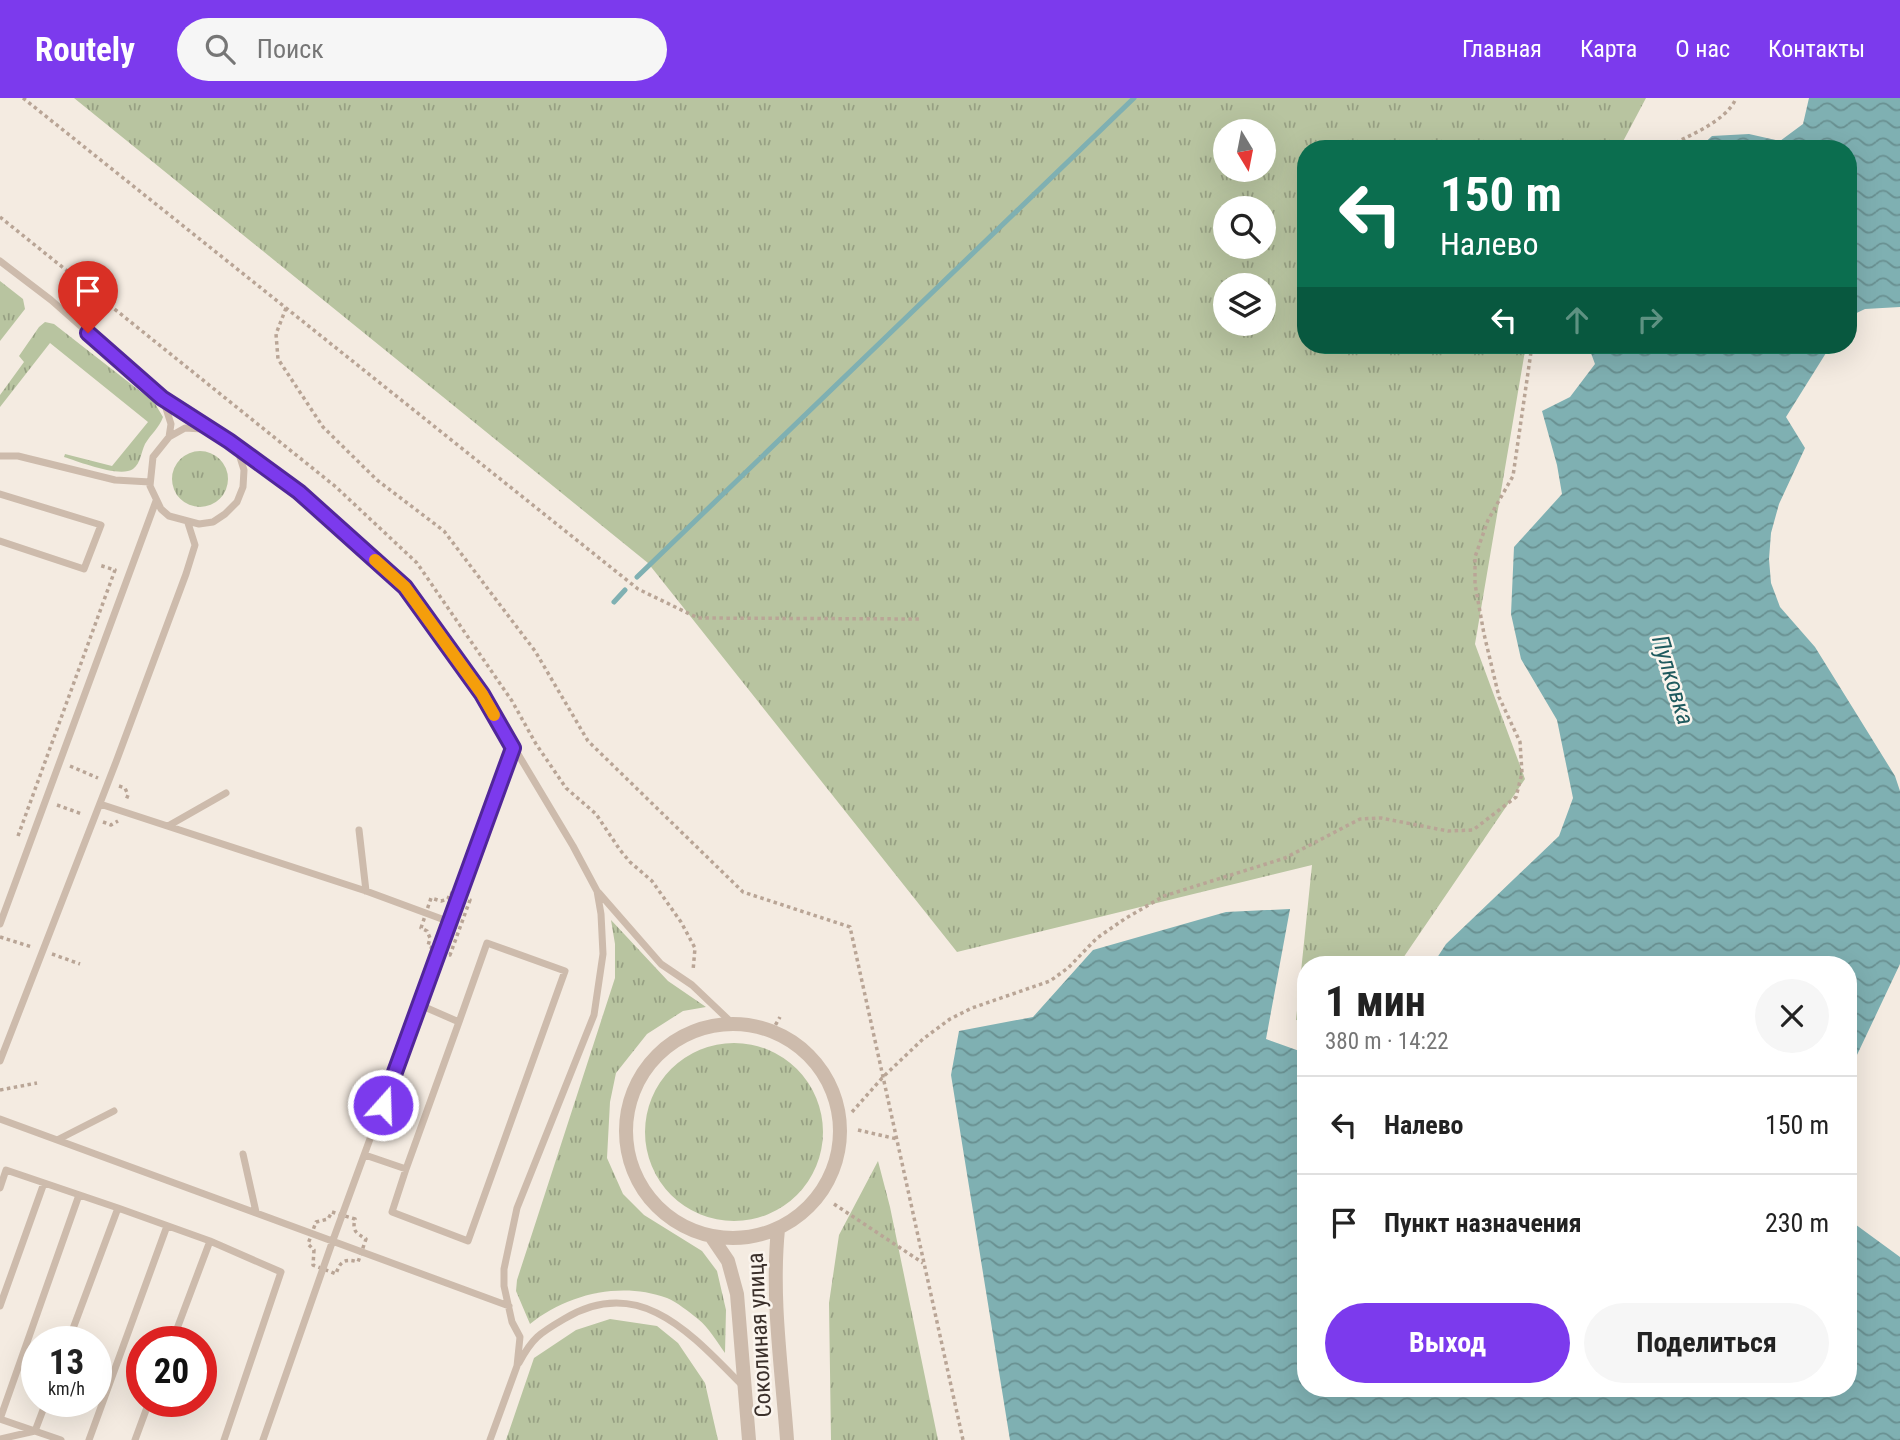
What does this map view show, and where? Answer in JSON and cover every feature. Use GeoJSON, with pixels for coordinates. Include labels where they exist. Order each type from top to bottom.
{"type":"FeatureCollection","features":[{"type":"Feature","properties":{"kind":"street"},"geometry":{"type":"LineString","coordinates":[[733,1024],[772,1031],[792,1042],[818,1065],[834,1094],[841,1128],[836,1162],[821,1192],[798,1217],[778,1228],[745,1238],[711,1236],[675,1221],[647,1195],[630,1159],[626,1120],[638,1083],[661,1052],[695,1031],[733,1024]]}},
{"type":"Feature","properties":{"kind":"street","name":"Соколиная улица"},"geometry":{"type":"LineString","coordinates":[[778,1228],[775,1257],[776,1297],[787,1440]]}},
{"type":"Feature","properties":{"kind":"street","name":"Соколиная улица"},"geometry":{"type":"LineString","coordinates":[[711,1236],[728,1261],[737,1294],[749,1440]]}},
{"type":"Feature","properties":{"kind":"lane"},"geometry":{"type":"LineString","coordinates":[[0,261],[51,300],[162,398],[229,441],[299,492],[405,587],[482,694],[597,891],[661,964],[692,985],[733,1024]]}},
{"type":"Feature","properties":{"kind":"lane"},"geometry":{"type":"LineString","coordinates":[[162,398],[171,424],[169,437]]}},
{"type":"Feature","properties":{"kind":"lane"},"geometry":{"type":"LineString","coordinates":[[217,433],[185,428],[169,437],[153,457],[150,482],[156,501],[169,516],[188,523],[213,522],[237,502],[243,486],[244,470],[239,454],[229,441]]}},
{"type":"Feature","properties":{"kind":"lane"},"geometry":{"type":"LineString","coordinates":[[0,456],[18,456],[115,480],[150,482]]}},
{"type":"Feature","properties":{"kind":"lane"},"geometry":{"type":"LineString","coordinates":[[0,494],[101,525],[83,569],[0,541]]}},
{"type":"Feature","properties":{"kind":"lane"},"geometry":{"type":"LineString","coordinates":[[0,924],[156,501]]}},
{"type":"Feature","properties":{"kind":"lane"},"geometry":{"type":"LineString","coordinates":[[0,1060],[109,782],[195,545],[188,523]]}},
{"type":"Feature","properties":{"kind":"lane"},"geometry":{"type":"LineString","coordinates":[[262,1440],[513,748]]}},
{"type":"Feature","properties":{"kind":"lane"},"geometry":{"type":"LineString","coordinates":[[168,826],[226,793]]}},
{"type":"Feature","properties":{"kind":"lane"},"geometry":{"type":"LineString","coordinates":[[100,804],[366,891],[450,922]]}},
{"type":"Feature","properties":{"kind":"lane"},"geometry":{"type":"LineString","coordinates":[[359,831],[366,891]]}},
{"type":"Feature","properties":{"kind":"lane"},"geometry":{"type":"LineString","coordinates":[[516,1366],[520,1337],[512,1322],[504,1269],[517,1208],[594,1015],[603,954],[597,891]]}},
{"type":"Feature","properties":{"kind":"lane"},"geometry":{"type":"LineString","coordinates":[[487,943],[565,971],[468,1241],[392,1212],[406,1169],[487,943]]}},
{"type":"Feature","properties":{"kind":"lane"},"geometry":{"type":"LineString","coordinates":[[420,1005],[459,1022]]}},
{"type":"Feature","properties":{"kind":"lane"},"geometry":{"type":"LineString","coordinates":[[59,1139],[114,1111]]}},
{"type":"Feature","properties":{"kind":"lane"},"geometry":{"type":"LineString","coordinates":[[0,1119],[509,1306]]}},
{"type":"Feature","properties":{"kind":"lane"},"geometry":{"type":"LineString","coordinates":[[243,1154],[256,1212]]}},
{"type":"Feature","properties":{"kind":"lane"},"geometry":{"type":"LineString","coordinates":[[365,1155],[406,1169]]}},
{"type":"Feature","properties":{"kind":"lane"},"geometry":{"type":"LineString","coordinates":[[0,1188],[6,1171],[210,1241],[281,1272],[224,1440]]}},
{"type":"Feature","properties":{"kind":"lane"},"geometry":{"type":"LineString","coordinates":[[0,1306],[44,1183]]}},
{"type":"Feature","properties":{"kind":"lane"},"geometry":{"type":"LineString","coordinates":[[61,1440],[0,1419],[79,1195]]}},
{"type":"Feature","properties":{"kind":"lane"},"geometry":{"type":"LineString","coordinates":[[74,1326],[118,1208]]}},
{"type":"Feature","properties":{"kind":"lane"},"geometry":{"type":"LineString","coordinates":[[89,1440],[167,1226]]}},
{"type":"Feature","properties":{"kind":"lane"},"geometry":{"type":"LineString","coordinates":[[178,1326],[210,1241]]}},
{"type":"Feature","properties":{"kind":"lane"},"geometry":{"type":"LineString","coordinates":[[489,1440],[516,1366],[530,1342],[577,1311],[608,1304],[630,1303],[656,1310],[692,1334],[746,1389]]}},
{"type":"Feature","properties":{"kind":"lane"},"geometry":{"type":"LineString","coordinates":[[35,1431],[40,1417]]}},
{"type":"Feature","properties":{"kind":"lane"},"geometry":{"type":"LineString","coordinates":[[135,1440],[143,1417]]}},
{"type":"Feature","properties":{"kind":"lane"},"geometry":{"type":"LineString","coordinates":[[0,1439],[35,1431]]}},
{"type":"Feature","properties":{"kind":"path"},"geometry":{"type":"LineString","coordinates":[[23,98],[638,589],[698,618],[922,619]]}},
{"type":"Feature","properties":{"kind":"path"},"geometry":{"type":"LineString","coordinates":[[1680,140],[1713,123],[1734,104],[1736,98]]}},
{"type":"Feature","properties":{"kind":"path"},"geometry":{"type":"LineString","coordinates":[[286,308],[276,334],[278,359],[323,427],[377,480],[444,531],[535,651],[588,741],[743,892],[850,926],[963,1440]]}},
{"type":"Feature","properties":{"kind":"path"},"geometry":{"type":"LineString","coordinates":[[852,1112],[883,1077],[923,1039],[950,1019],[972,1008],[1050,981],[1068,968],[1097,938],[1164,896],[1285,858],[1360,820],[1381,818],[1448,831],[1473,830],[1516,797],[1522,773],[1520,741],[1496,684],[1475,584],[1475,557],[1488,520],[1513,476],[1531,354]]}},
{"type":"Feature","properties":{"kind":"path"},"geometry":{"type":"LineString","coordinates":[[15,845],[115,570],[87,561]]}},
{"type":"Feature","properties":{"kind":"path"},"geometry":{"type":"LineString","coordinates":[[32,795],[111,825],[117,821],[128,795],[125,788],[46,757]]}},
{"type":"Feature","properties":{"kind":"path"},"geometry":{"type":"LineString","coordinates":[[772,1031],[780,1017]]}},
{"type":"Feature","properties":{"kind":"path"},"geometry":{"type":"LineString","coordinates":[[0,1090],[37,1083]]}},
{"type":"Feature","properties":{"kind":"path"},"geometry":{"type":"LineString","coordinates":[[858,1130],[897,1139]]}},
{"type":"Feature","properties":{"kind":"path"},"geometry":{"type":"LineString","coordinates":[[834,1204],[925,1264]]}},
{"type":"Feature","properties":{"kind":"green space"},"geometry":{"type":"Polygon","coordinates":[[[74,98],[1646,98],[1624,140],[1297,140],[1297,354],[1524,354],[1475,644],[1525,779],[1404,956],[1303,956],[1312,865],[957,952],[648,563],[74,98]]]}},
{"type":"Feature","properties":{"kind":"green space"},"geometry":{"type":"Polygon","coordinates":[[[0,281],[23,299],[25,309],[0,341],[0,281]]]}},
{"type":"Feature","properties":{"kind":"green space"},"geometry":{"type":"Polygon","coordinates":[[[45,322],[54,324],[154,402],[163,417],[133,469],[119,472],[64,457],[65,454],[112,466],[148,422],[50,343],[0,407],[0,395],[24,362],[19,356],[45,322]]]}},
{"type":"Feature","properties":{"kind":"green space"},"geometry":{"type":"Polygon","coordinates":[[[200,451],[211,453],[220,459],[226,468],[226,490],[220,499],[211,505],[200,507],[189,505],[180,499],[174,490],[172,479],[174,468],[180,459],[189,453],[200,451]]]}},
{"type":"Feature","properties":{"kind":"green space"},"geometry":{"type":"Polygon","coordinates":[[[611,920],[668,981],[706,1007],[683,1011],[647,1034],[616,1073],[610,1102],[607,1158],[623,1194],[644,1215],[702,1251],[717,1271],[726,1310],[725,1353],[702,1323],[667,1298],[631,1291],[595,1293],[561,1305],[530,1324],[516,1291],[517,1280],[615,978],[615,944],[611,920]]]}},
{"type":"Feature","properties":{"kind":"green space"},"geometry":{"type":"Polygon","coordinates":[[[734,1043],[768,1050],[797,1069],[816,1098],[823,1132],[816,1166],[797,1195],[768,1214],[734,1221],[700,1214],[671,1195],[652,1166],[645,1132],[652,1098],[671,1069],[700,1050],[734,1043]]]}},
{"type":"Feature","properties":{"kind":"green space"},"geometry":{"type":"Polygon","coordinates":[[[878,1161],[938,1440],[831,1440],[829,1303],[839,1235],[878,1161]]]}},
{"type":"Feature","properties":{"kind":"green space"},"geometry":{"type":"Polygon","coordinates":[[[610,1319],[657,1326],[678,1343],[705,1383],[718,1440],[506,1440],[534,1358],[576,1330],[610,1319]]]}},
{"type":"Feature","properties":{"kind":"water"},"geometry":{"type":"Polygon","coordinates":[[[1809,98],[1900,98],[1900,307],[1865,309],[1857,313],[1857,140],[1781,140],[1803,124],[1809,98]]]}},
{"type":"Feature","properties":{"kind":"water"},"geometry":{"type":"Polygon","coordinates":[[[1749,134],[1776,140],[1708,140],[1712,136],[1749,134]]]}},
{"type":"Feature","properties":{"kind":"water","name":"Пулковка"},"geometry":{"type":"Polygon","coordinates":[[[1591,354],[1825,354],[1786,417],[1805,448],[1779,504],[1771,533],[1769,559],[1771,583],[1780,607],[1815,647],[1895,776],[1900,791],[1900,964],[1857,1055],[1857,956],[1438,956],[1446,944],[1559,836],[1573,798],[1557,720],[1521,659],[1511,614],[1514,547],[1562,494],[1542,411],[1570,397],[1595,364],[1591,354]]]}},
{"type":"Feature","properties":{"kind":"water"},"geometry":{"type":"Polygon","coordinates":[[[1290,909],[1266,1039],[1297,1050],[1297,1397],[1857,1397],[1857,1226],[1900,1257],[1900,1440],[1010,1440],[951,1075],[959,1031],[1033,1017],[1093,950],[1226,912],[1290,909]]]}},
{"type":"Feature","properties":{"kind":"waterway"},"geometry":{"type":"LineString","coordinates":[[637,577],[1134,98]]}},
{"type":"Feature","properties":{"kind":"waterway"},"geometry":{"type":"LineString","coordinates":[[614,602],[625,590]]}},
{"type":"Feature","properties":{"kind":"slow traffic"},"geometry":{"type":"LineString","coordinates":[[375,560],[405,587],[482,694],[494,715]]}},
{"type":"Feature","properties":{"kind":"route"},"geometry":{"type":"LineString","coordinates":[[88,333],[162,398],[229,441],[299,492],[405,587],[482,694],[513,748],[383,1105]]}}]}
